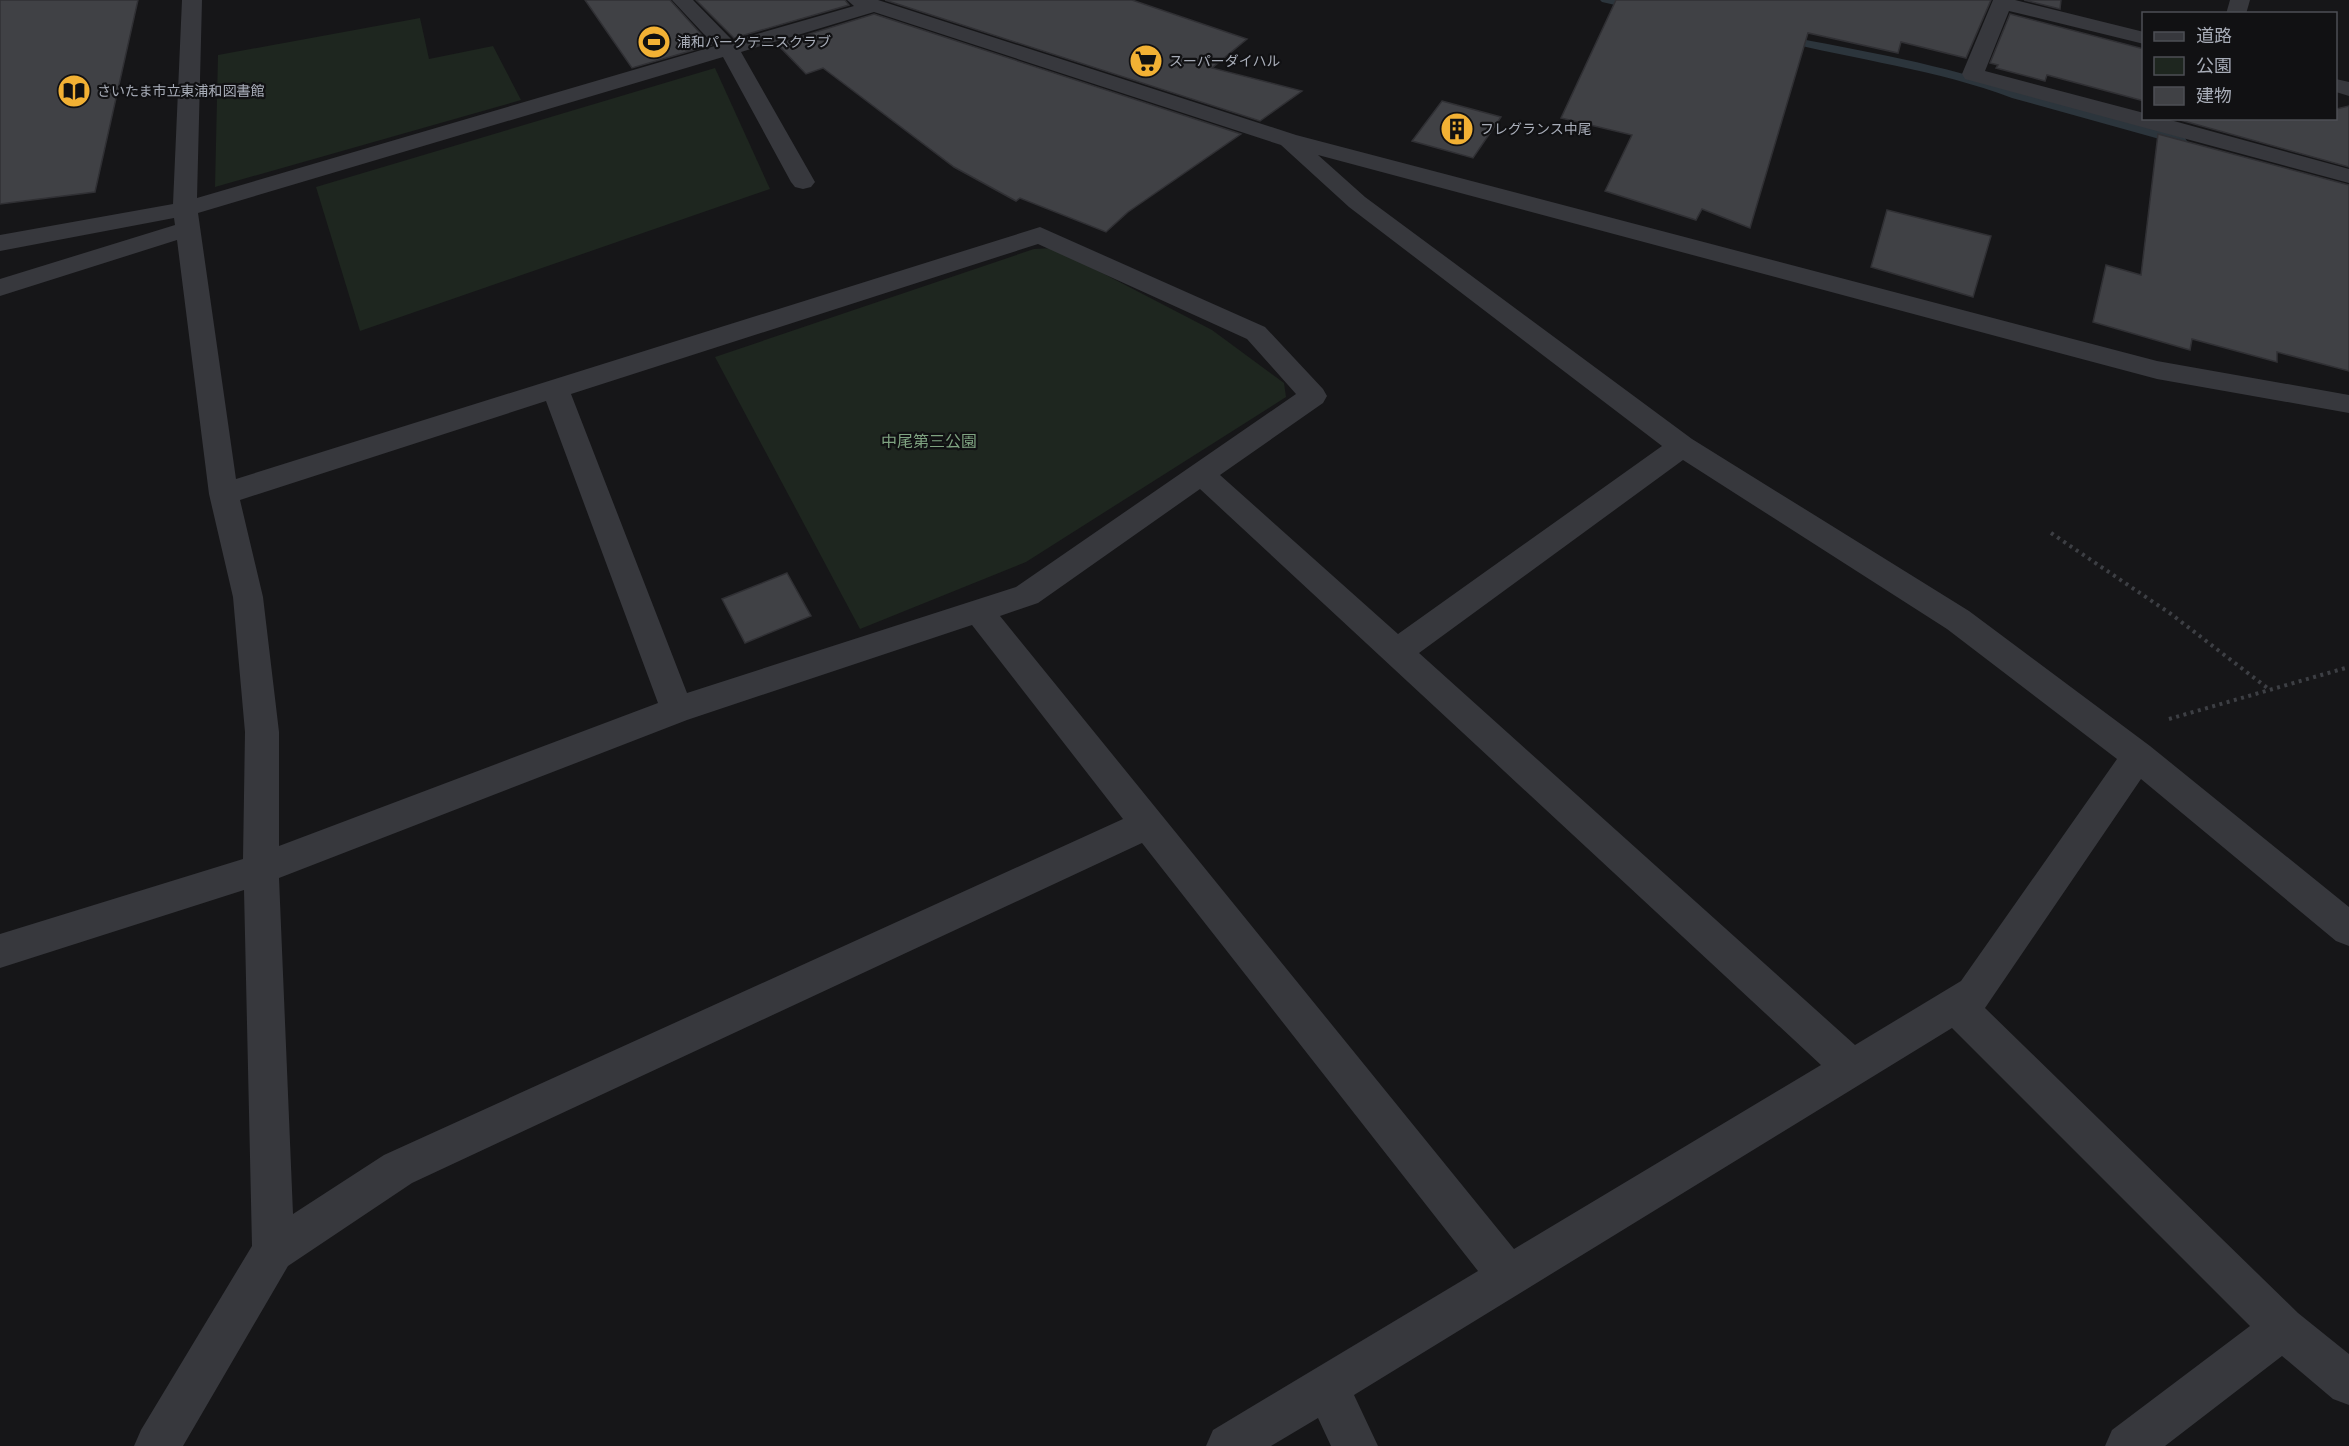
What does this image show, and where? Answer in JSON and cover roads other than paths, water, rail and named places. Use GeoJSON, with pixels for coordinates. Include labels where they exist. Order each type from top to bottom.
{"type":"FeatureCollection","features":[{"type":"Feature","properties":{"kind":"street"},"geometry":{"type":"LineString","coordinates":[[192,0],[186,219],[224,494],[248,597],[262,732],[261,869],[273,1251]]}},
{"type":"Feature","properties":{"kind":"street"},"geometry":{"type":"LineString","coordinates":[[682,0],[729,49],[803,182]]}},
{"type":"Feature","properties":{"kind":"street"},"geometry":{"type":"LineString","coordinates":[[2142,37],[2002,1],[1972,74],[2349,176]]}},
{"type":"Feature","properties":{"kind":"street"},"geometry":{"type":"LineString","coordinates":[[0,288],[186,219],[729,49],[865,3],[1288,140],[2157,370],[2349,404]]}},
{"type":"Feature","properties":{"kind":"street"},"geometry":{"type":"LineString","coordinates":[[1288,140],[1357,202],[1682,446],[1958,620],[2124,746],[2349,929]]}},
{"type":"Feature","properties":{"kind":"street"},"geometry":{"type":"LineString","coordinates":[[0,243],[186,219]]}},
{"type":"Feature","properties":{"kind":"street"},"geometry":{"type":"LineString","coordinates":[[0,951],[261,869],[677,710],[1027,595],[1312,396],[1256,333],[1040,236],[224,494]]}},
{"type":"Feature","properties":{"kind":"street"},"geometry":{"type":"LineString","coordinates":[[555,388],[677,710]]}},
{"type":"Feature","properties":{"kind":"street"},"geometry":{"type":"LineString","coordinates":[[1397,652],[1682,446]]}},
{"type":"Feature","properties":{"kind":"street"},"geometry":{"type":"LineString","coordinates":[[1201,474],[1852,1068]]}},
{"type":"Feature","properties":{"kind":"street"},"geometry":{"type":"LineString","coordinates":[[978,611],[1509,1276]]}},
{"type":"Feature","properties":{"kind":"street"},"geometry":{"type":"LineString","coordinates":[[1229,1446],[1974,994],[2124,746]]}},
{"type":"Feature","properties":{"kind":"street"},"geometry":{"type":"LineString","coordinates":[[157,1446],[273,1251],[398,1169],[1148,824]]}},
{"type":"Feature","properties":{"kind":"street"},"geometry":{"type":"LineString","coordinates":[[1956,1006],[2283,1328],[2349,1383]]}},
{"type":"Feature","properties":{"kind":"street"},"geometry":{"type":"LineString","coordinates":[[2128,1446],[2283,1328]]}},
{"type":"Feature","properties":{"kind":"street"},"geometry":{"type":"LineString","coordinates":[[1326,1386],[1355,1446]]}},
{"type":"Feature","properties":{"kind":"waterway"},"geometry":{"type":"LineString","coordinates":[[1606,0],[1637,7]]}},
{"type":"Feature","properties":{"kind":"waterway"},"geometry":{"type":"LineString","coordinates":[[1781,38],[1898,62],[1992,86],[2016,95],[2181,141]]}},
{"type":"Feature","properties":{"kind":"place","name":"浦和パークテニスクラブ"},"geometry":{"type":"Point","coordinates":[654,42]}},
{"type":"Feature","properties":{"kind":"place","name":"スーパーダイハル"},"geometry":{"type":"Point","coordinates":[1146,61]}},
{"type":"Feature","properties":{"kind":"place","name":"さいたま市立東浦和図書館"},"geometry":{"type":"Point","coordinates":[74,91]}},
{"type":"Feature","properties":{"kind":"place","name":"フレグランス中尾"},"geometry":{"type":"Point","coordinates":[1457,129]}},
{"type":"Feature","properties":{"kind":"park label","name":"中尾第三公園"},"geometry":{"type":"Point","coordinates":[929,441]}}]}
